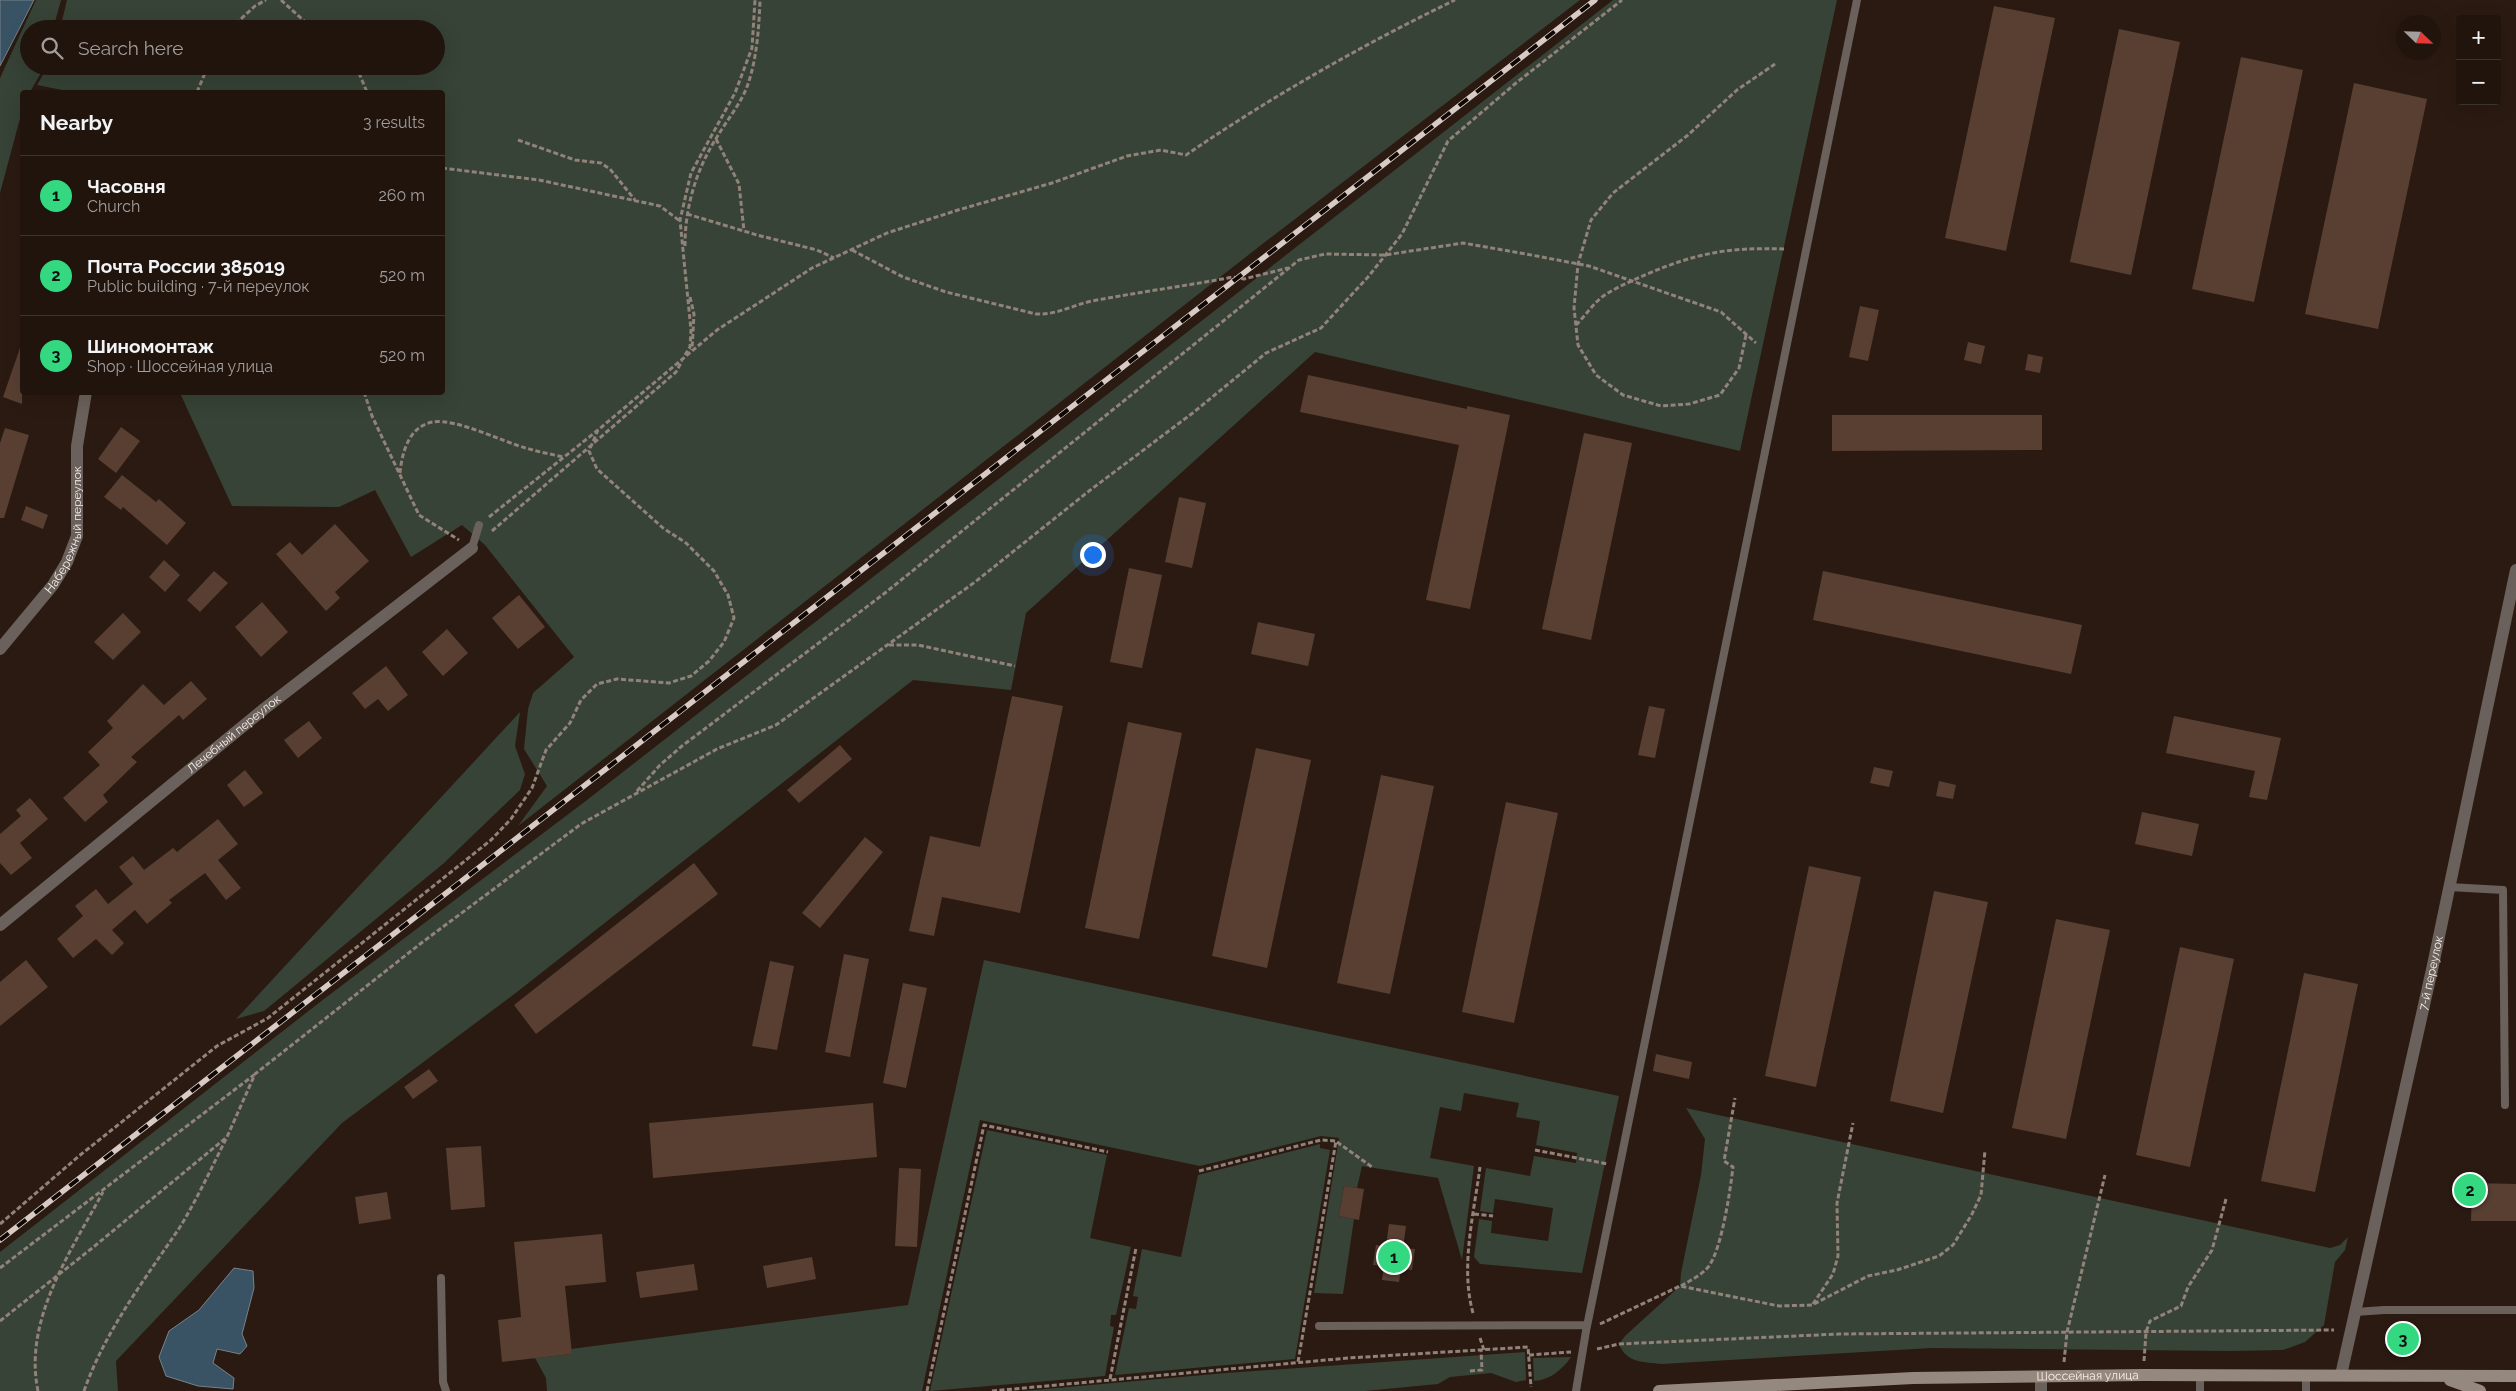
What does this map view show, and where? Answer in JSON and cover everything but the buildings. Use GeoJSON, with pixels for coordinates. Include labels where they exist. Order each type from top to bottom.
{"type":"FeatureCollection","features":[{"type":"Feature","properties":{"kind":"main road","name":"Шоссейная улица"},"geometry":{"type":"LineString","coordinates":[[1659,1391],[1820,1387],[1913,1378],[2143,1375],[2516,1376]]}},
{"type":"Feature","properties":{"kind":"main road"},"geometry":{"type":"LineString","coordinates":[[2443,1377],[2480,1391]]}},
{"type":"Feature","properties":{"kind":"street","name":"Набережный переулок"},"geometry":{"type":"LineString","coordinates":[[0,650],[53,585],[68,562],[77,536],[77,446],[86,395]]}},
{"type":"Feature","properties":{"kind":"street","name":"Лечебный переулок"},"geometry":{"type":"LineString","coordinates":[[0,925],[264,710],[472,548]]}},
{"type":"Feature","properties":{"kind":"street","name":"7-й переулок"},"geometry":{"type":"LineString","coordinates":[[2341,1375],[2449,887],[2516,570]]}},
{"type":"Feature","properties":{"kind":"street"},"geometry":{"type":"LineString","coordinates":[[2041,1377],[2041,1391]]}},
{"type":"Feature","properties":{"kind":"lane"},"geometry":{"type":"LineString","coordinates":[[1576,1391],[1586,1328],[1857,0]]}},
{"type":"Feature","properties":{"kind":"lane"},"geometry":{"type":"LineString","coordinates":[[472,548],[479,525]]}},
{"type":"Feature","properties":{"kind":"lane"},"geometry":{"type":"LineString","coordinates":[[2449,887],[2503,890],[2505,1105]]}},
{"type":"Feature","properties":{"kind":"lane"},"geometry":{"type":"LineString","coordinates":[[442,1278],[443,1382],[446,1391]]}},
{"type":"Feature","properties":{"kind":"lane"},"geometry":{"type":"LineString","coordinates":[[2355,1312],[2384,1310],[2516,1310]]}},
{"type":"Feature","properties":{"kind":"lane"},"geometry":{"type":"LineString","coordinates":[[1319,1326],[1586,1328]]}},
{"type":"Feature","properties":{"kind":"lane"},"geometry":{"type":"LineString","coordinates":[[2200,1375],[2200,1391]]}},
{"type":"Feature","properties":{"kind":"lane"},"geometry":{"type":"LineString","coordinates":[[2306,1375],[2306,1391]]}},
{"type":"Feature","properties":{"kind":"path"},"geometry":{"type":"LineString","coordinates":[[240,20],[255,6],[266,0]]}},
{"type":"Feature","properties":{"kind":"path"},"geometry":{"type":"LineString","coordinates":[[281,0],[303,20]]}},
{"type":"Feature","properties":{"kind":"path"},"geometry":{"type":"LineString","coordinates":[[365,395],[372,416],[419,515],[472,548],[676,372],[690,347],[691,330],[680,220],[691,174],[735,93],[752,48],[755,0]]}},
{"type":"Feature","properties":{"kind":"path"},"geometry":{"type":"LineString","coordinates":[[692,351],[694,314],[685,259],[687,214],[705,156],[748,85],[755,51],[760,0]]}},
{"type":"Feature","properties":{"kind":"path"},"geometry":{"type":"LineString","coordinates":[[479,525],[598,430],[717,330],[812,268],[887,233],[1052,183],[1127,156],[1161,150],[1186,155],[1232,124],[1395,29],[1455,0]]}},
{"type":"Feature","properties":{"kind":"path"},"geometry":{"type":"LineString","coordinates":[[0,1268],[255,1074],[420,944],[581,824],[717,749],[776,725],[975,582],[1089,491],[1194,412],[1266,353],[1321,328],[1402,234],[1448,141],[1516,83],[1622,0]]}},
{"type":"Feature","properties":{"kind":"path"},"geometry":{"type":"LineString","coordinates":[[1746,335],[1739,368],[1720,395],[1689,404],[1661,406],[1623,395],[1596,375],[1578,345],[1574,308],[1578,264],[1591,220],[1613,193],[1688,135],[1737,90],[1775,64]]}},
{"type":"Feature","properties":{"kind":"path"},"geometry":{"type":"LineString","coordinates":[[198,90],[204,75]]}},
{"type":"Feature","properties":{"kind":"path"},"geometry":{"type":"LineString","coordinates":[[360,75],[366,90]]}},
{"type":"Feature","properties":{"kind":"path"},"geometry":{"type":"LineString","coordinates":[[716,138],[740,184],[744,231]]}},
{"type":"Feature","properties":{"kind":"path"},"geometry":{"type":"LineString","coordinates":[[518,140],[575,160],[601,163],[610,169],[635,201]]}},
{"type":"Feature","properties":{"kind":"path"},"geometry":{"type":"LineString","coordinates":[[445,168],[539,180],[660,206],[676,216],[685,227]]}},
{"type":"Feature","properties":{"kind":"path"},"geometry":{"type":"LineString","coordinates":[[687,214],[817,250],[834,258]]}},
{"type":"Feature","properties":{"kind":"path"},"geometry":{"type":"LineString","coordinates":[[634,794],[660,765],[682,746],[885,593],[1300,260],[1325,254],[1385,255],[1463,243],[1578,264],[1631,281],[1721,312],[1756,343]]}},
{"type":"Feature","properties":{"kind":"path"},"geometry":{"type":"LineString","coordinates":[[1576,326],[1602,297],[1631,281],[1678,261],[1708,252],[1757,248],[1784,249]]}},
{"type":"Feature","properties":{"kind":"path"},"geometry":{"type":"LineString","coordinates":[[851,250],[903,277],[946,292],[1036,314],[1047,314],[1075,307],[1086,302],[1142,291],[1233,277],[1244,279],[1290,268]]}},
{"type":"Feature","properties":{"kind":"path"},"geometry":{"type":"LineString","coordinates":[[400,474],[405,446],[413,434],[424,425],[435,422],[455,424],[526,448],[564,457]]}},
{"type":"Feature","properties":{"kind":"path"},"geometry":{"type":"LineString","coordinates":[[0,1224],[79,1156],[217,1046],[268,1018],[491,840],[532,788],[546,750],[570,723],[580,700],[597,684],[617,679],[669,683],[692,676],[724,642],[734,618],[728,595],[714,571],[686,543],[663,528],[597,469],[589,450],[598,430]]}},
{"type":"Feature","properties":{"kind":"path"},"geometry":{"type":"LineString","coordinates":[[889,645],[918,645],[1016,666]]}},
{"type":"Feature","properties":{"kind":"path"},"geometry":{"type":"LineString","coordinates":[[84,1391],[90,1374],[132,1297],[181,1225],[227,1137],[255,1074]]}},
{"type":"Feature","properties":{"kind":"path"},"geometry":{"type":"LineString","coordinates":[[1586,1328],[1680,1286],[1698,1276],[1708,1266],[1717,1251],[1730,1196],[1733,1167],[1724,1161],[1735,1098]]}},
{"type":"Feature","properties":{"kind":"path"},"geometry":{"type":"LineString","coordinates":[[1812,1305],[1832,1274],[1838,1256],[1837,1203],[1853,1123]]}},
{"type":"Feature","properties":{"kind":"path"},"geometry":{"type":"LineString","coordinates":[[926,1391],[984,1126],[1108,1152]]}},
{"type":"Feature","properties":{"kind":"path"},"geometry":{"type":"LineString","coordinates":[[0,1321],[58,1276],[227,1137]]}},
{"type":"Feature","properties":{"kind":"path"},"geometry":{"type":"LineString","coordinates":[[1199,1170],[1321,1140],[1336,1141],[1372,1167]]}},
{"type":"Feature","properties":{"kind":"path"},"geometry":{"type":"LineString","coordinates":[[1298,1362],[1336,1141]]}},
{"type":"Feature","properties":{"kind":"path"},"geometry":{"type":"LineString","coordinates":[[1535,1150],[1620,1166]]}},
{"type":"Feature","properties":{"kind":"path"},"geometry":{"type":"LineString","coordinates":[[1680,1286],[1745,1297],[1779,1306],[1812,1305],[1868,1276],[1897,1270],[1939,1256],[1953,1245],[1972,1216],[1981,1195],[1986,1150]]}},
{"type":"Feature","properties":{"kind":"path"},"geometry":{"type":"LineString","coordinates":[[1470,1300],[1469,1251],[1480,1167]]}},
{"type":"Feature","properties":{"kind":"path"},"geometry":{"type":"LineString","coordinates":[[2063,1376],[2067,1332],[2105,1175]]}},
{"type":"Feature","properties":{"kind":"path"},"geometry":{"type":"LineString","coordinates":[[38,1391],[36,1357],[40,1324],[58,1276],[105,1189]]}},
{"type":"Feature","properties":{"kind":"path"},"geometry":{"type":"LineString","coordinates":[[2143,1375],[2146,1332],[2150,1321],[2181,1306],[2188,1287],[2212,1250],[2226,1199]]}},
{"type":"Feature","properties":{"kind":"path"},"geometry":{"type":"LineString","coordinates":[[1474,1214],[1493,1216]]}},
{"type":"Feature","properties":{"kind":"path"},"geometry":{"type":"LineString","coordinates":[[1110,1379],[1136,1248]]}},
{"type":"Feature","properties":{"kind":"path"},"geometry":{"type":"LineString","coordinates":[[1529,1354],[1582,1352],[1619,1344],[1839,1334],[2351,1331]]}},
{"type":"Feature","properties":{"kind":"path"},"geometry":{"type":"LineString","coordinates":[[992,1391],[1298,1362],[1528,1347],[1531,1387]]}},
{"type":"Feature","properties":{"kind":"path"},"geometry":{"type":"LineString","coordinates":[[1470,1371],[1482,1370],[1481,1350]]}},
{"type":"Feature","properties":{"kind":"green space"},"geometry":{"type":"Polygon","coordinates":[[[36,0],[61,0],[55,20],[27,20],[36,0]]]}},
{"type":"Feature","properties":{"kind":"green space"},"geometry":{"type":"Polygon","coordinates":[[[67,0],[1580,0],[1265,242],[518,826],[547,786],[524,749],[528,709],[533,693],[574,657],[485,545],[462,525],[411,557],[375,490],[339,507],[232,506],[181,395],[445,395],[445,90],[62,90],[37,85],[43,75],[445,75],[445,20],[62,20],[67,0]]]}},
{"type":"Feature","properties":{"kind":"green space"},"geometry":{"type":"Polygon","coordinates":[[[1613,0],[1837,0],[1740,451],[1315,352],[1026,613],[1011,690],[913,680],[517,992],[342,1123],[116,1361],[118,1391],[0,1391],[0,1252],[320,1002],[587,800],[1613,0]]]}},
{"type":"Feature","properties":{"kind":"green space"},"geometry":{"type":"Polygon","coordinates":[[[20,35],[20,75],[40,75],[31,90],[20,90],[20,118],[0,193],[0,78],[20,35]]]}},
{"type":"Feature","properties":{"kind":"green space"},"geometry":{"type":"Polygon","coordinates":[[[520,712],[515,746],[525,774],[520,790],[444,863],[264,1011],[236,1019],[520,712]]]}},
{"type":"Feature","properties":{"kind":"green space"},"geometry":{"type":"Polygon","coordinates":[[[984,960],[1619,1096],[1582,1273],[1480,1264],[1474,1257],[1479,1219],[1492,1221],[1491,1233],[1548,1241],[1553,1208],[1495,1199],[1493,1213],[1480,1211],[1486,1168],[1530,1176],[1534,1156],[1576,1163],[1577,1153],[1536,1145],[1540,1121],[1516,1117],[1519,1103],[1464,1093],[1461,1111],[1440,1107],[1430,1158],[1474,1166],[1462,1260],[1438,1178],[1362,1166],[1357,1188],[1344,1186],[1339,1216],[1354,1219],[1343,1294],[1314,1293],[1339,1138],[1321,1136],[1200,1166],[980,1120],[922,1391],[547,1391],[546,1378],[535,1358],[572,1354],[571,1349],[908,1305],[984,960]]]}},
{"type":"Feature","properties":{"kind":"green space"},"geometry":{"type":"Polygon","coordinates":[[[1686,1108],[2330,1248],[2340,1245],[2348,1237],[2345,1250],[2335,1262],[2324,1325],[2305,1342],[2283,1350],[1931,1348],[1662,1364],[1642,1362],[1626,1355],[1619,1344],[1625,1336],[1680,1286],[1701,1175],[1705,1139],[1686,1108]]]}},
{"type":"Feature","properties":{"kind":"green space"},"geometry":{"type":"Polygon","coordinates":[[[987,1130],[1107,1155],[1090,1238],[1131,1247],[1116,1315],[1111,1315],[1110,1326],[1114,1327],[1105,1376],[930,1391],[987,1130]]]}},
{"type":"Feature","properties":{"kind":"green space"},"geometry":{"type":"Polygon","coordinates":[[[1320,1144],[1320,1148],[1330,1150],[1295,1359],[1115,1375],[1129,1308],[1136,1309],[1138,1297],[1133,1296],[1142,1249],[1181,1257],[1198,1175],[1320,1144]]]}},
{"type":"Feature","properties":{"kind":"green space"},"geometry":{"type":"Polygon","coordinates":[[[1525,1352],[1526,1380],[1516,1382],[1491,1373],[1450,1377],[1438,1384],[1365,1391],[1023,1391],[1226,1373],[1525,1352]]]}},
{"type":"Feature","properties":{"kind":"green space"},"geometry":{"type":"Polygon","coordinates":[[[1571,1357],[1556,1373],[1545,1379],[1534,1381],[1533,1358],[1571,1357]]]}},
{"type":"Feature","properties":{"kind":"water"},"geometry":{"type":"Polygon","coordinates":[[[0,0],[34,0],[24,20],[20,20],[20,27],[0,66],[0,0]]]}},
{"type":"Feature","properties":{"kind":"water"},"geometry":{"type":"Polygon","coordinates":[[[234,1268],[253,1271],[254,1288],[242,1334],[247,1346],[240,1354],[217,1349],[213,1363],[234,1378],[233,1389],[198,1386],[166,1376],[159,1357],[169,1331],[199,1310],[234,1268]]]}},
{"type":"Feature","properties":{"kind":"railway"},"geometry":{"type":"LineString","coordinates":[[0,1240],[1595,0]]}},
{"type":"Feature","properties":{"kind":"place","name":"Почта России 385019"},"geometry":{"type":"Point","coordinates":[2470,1190]}},
{"type":"Feature","properties":{"kind":"place","name":"Часовня"},"geometry":{"type":"Point","coordinates":[1394,1257]}},
{"type":"Feature","properties":{"kind":"place","name":"Шиномонтаж"},"geometry":{"type":"Point","coordinates":[2403,1339]}}]}
